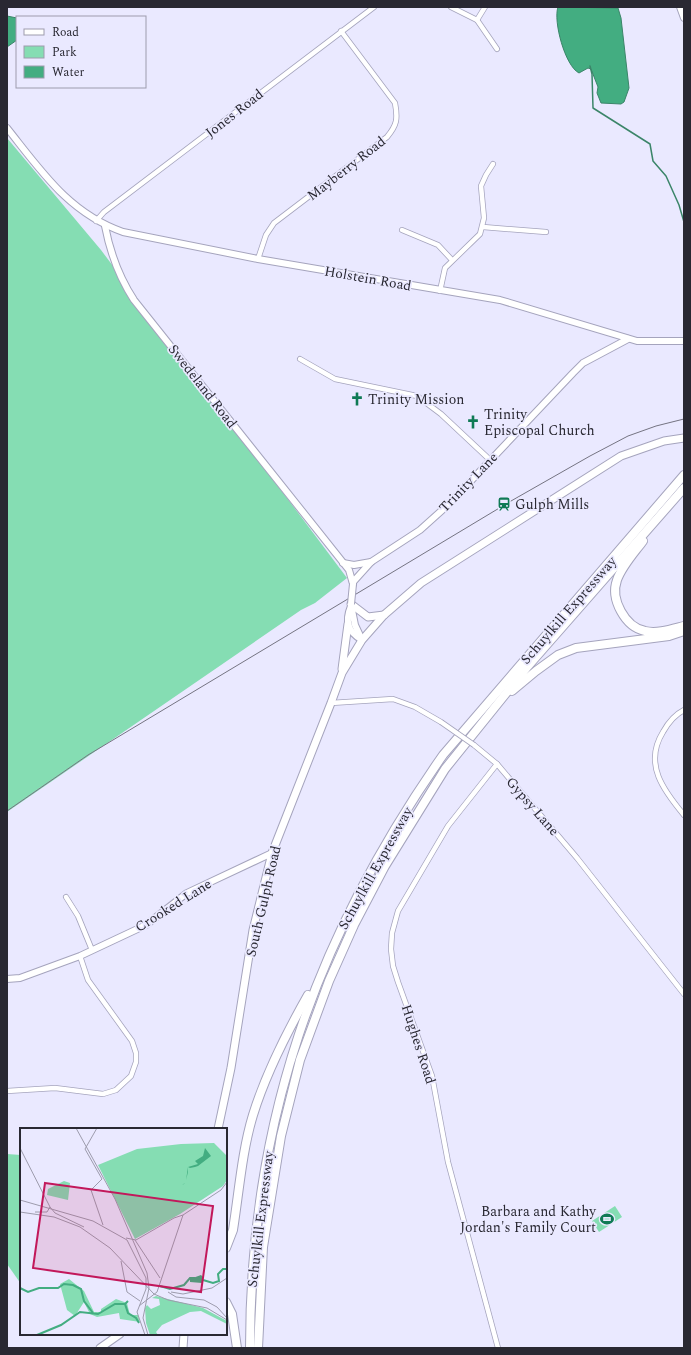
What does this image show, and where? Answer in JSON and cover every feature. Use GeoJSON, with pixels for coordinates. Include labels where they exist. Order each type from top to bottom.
{"type":"FeatureCollection","features":[{"type":"Feature","properties":{"kind":"highway","name":"Schuylkill Expressway"},"geometry":{"type":"LineString","coordinates":[[250,1348],[252,1279],[262,1181],[281,1092],[291,1058],[320,975],[349,911],[420,787],[443,755],[684,475]]}},
{"type":"Feature","properties":{"kind":"highway","name":"Schuylkill Expressway"},"geometry":{"type":"LineString","coordinates":[[258,1348],[260,1282],[266,1219],[281,1136],[304,1048],[329,981],[354,925],[385,866],[445,769],[474,731],[584,601],[684,488]]}},
{"type":"Feature","properties":{"kind":"highway"},"geometry":{"type":"LineString","coordinates":[[670,505],[617,579],[615,588],[616,600],[623,614],[634,626],[645,632],[666,630],[684,626]]}},
{"type":"Feature","properties":{"kind":"highway"},"geometry":{"type":"LineString","coordinates":[[474,731],[510,693],[558,655],[576,648],[669,636],[684,631]]}},
{"type":"Feature","properties":{"kind":"highway"},"geometry":{"type":"LineString","coordinates":[[227,1245],[233,1230],[250,1126],[257,1103],[293,1021],[320,975]]}},
{"type":"Feature","properties":{"kind":"highway"},"geometry":{"type":"LineString","coordinates":[[227,1304],[232,1314],[237,1348]]}},
{"type":"Feature","properties":{"kind":"main road"},"geometry":{"type":"LineString","coordinates":[[680,7],[684,18]]}},
{"type":"Feature","properties":{"kind":"main road"},"geometry":{"type":"LineString","coordinates":[[7,128],[54,186],[78,209],[105,226]]}},
{"type":"Feature","properties":{"kind":"main road","name":"Holstein Road"},"geometry":{"type":"LineString","coordinates":[[105,226],[143,237],[258,259],[500,300],[592,326],[628,339]]}},
{"type":"Feature","properties":{"kind":"main road","name":"Swedeland Road"},"geometry":{"type":"LineString","coordinates":[[105,226],[111,250],[120,274],[134,300],[344,563],[352,576],[353,583]]}},
{"type":"Feature","properties":{"kind":"main road"},"geometry":{"type":"LineString","coordinates":[[628,339],[659,342],[684,340]]}},
{"type":"Feature","properties":{"kind":"main road","name":"Trinity Lane"},"geometry":{"type":"LineString","coordinates":[[353,583],[371,562],[420,530],[449,504],[489,459],[583,364],[628,339]]}},
{"type":"Feature","properties":{"kind":"main road","name":"South Gulph Road"},"geometry":{"type":"LineString","coordinates":[[218,1128],[232,1062],[253,930],[272,853],[332,703],[342,673],[362,640],[384,615],[421,582],[621,456],[649,446],[684,438]]}},
{"type":"Feature","properties":{"kind":"main road"},"geometry":{"type":"LineString","coordinates":[[344,563],[354,565],[371,562]]}},
{"type":"Feature","properties":{"kind":"main road"},"geometry":{"type":"LineString","coordinates":[[342,673],[348,614],[351,605],[353,583]]}},
{"type":"Feature","properties":{"kind":"main road"},"geometry":{"type":"LineString","coordinates":[[351,605],[368,617],[384,615]]}},
{"type":"Feature","properties":{"kind":"main road"},"geometry":{"type":"LineString","coordinates":[[351,605],[355,625],[362,640]]}},
{"type":"Feature","properties":{"kind":"main road"},"geometry":{"type":"LineString","coordinates":[[348,624],[353,635],[362,640]]}},
{"type":"Feature","properties":{"kind":"main road","name":"Crooked Lane"},"geometry":{"type":"LineString","coordinates":[[7,979],[20,978],[80,956],[146,926],[187,893],[272,853]]}},
{"type":"Feature","properties":{"kind":"main road"},"geometry":{"type":"LineString","coordinates":[[100,1348],[119,1335]]}},
{"type":"Feature","properties":{"kind":"main road"},"geometry":{"type":"LineString","coordinates":[[183,1348],[184,1335]]}},
{"type":"Feature","properties":{"kind":"street","name":"Jones Road"},"geometry":{"type":"LineString","coordinates":[[96,221],[104,212],[374,7]]}},
{"type":"Feature","properties":{"kind":"street"},"geometry":{"type":"LineString","coordinates":[[452,7],[477,20],[497,49]]}},
{"type":"Feature","properties":{"kind":"street"},"geometry":{"type":"LineString","coordinates":[[477,20],[485,7]]}},
{"type":"Feature","properties":{"kind":"street","name":"Mayberry Road"},"geometry":{"type":"LineString","coordinates":[[258,259],[266,235],[274,223],[387,137],[395,127],[397,114],[395,103],[341,31]]}},
{"type":"Feature","properties":{"kind":"street"},"geometry":{"type":"LineString","coordinates":[[440,291],[445,268],[473,242],[483,227],[484,218],[481,186],[493,164]]}},
{"type":"Feature","properties":{"kind":"street"},"geometry":{"type":"LineString","coordinates":[[483,227],[546,232]]}},
{"type":"Feature","properties":{"kind":"street"},"geometry":{"type":"LineString","coordinates":[[402,230],[438,245],[452,260]]}},
{"type":"Feature","properties":{"kind":"street"},"geometry":{"type":"LineString","coordinates":[[300,359],[335,379],[417,396],[441,414],[489,459]]}},
{"type":"Feature","properties":{"kind":"street","name":"Gypsy Lane"},"geometry":{"type":"LineString","coordinates":[[332,703],[393,699],[415,707],[441,722],[474,745],[497,764],[577,858],[683,992]]}},
{"type":"Feature","properties":{"kind":"street"},"geometry":{"type":"LineString","coordinates":[[684,710],[672,719],[661,735],[657,744],[654,764],[662,786],[684,815]]}},
{"type":"Feature","properties":{"kind":"street","name":"Hughes Road"},"geometry":{"type":"LineString","coordinates":[[497,764],[448,826],[398,911],[392,933],[391,949],[393,966],[398,982],[432,1076],[448,1162],[498,1348]]}},
{"type":"Feature","properties":{"kind":"street"},"geometry":{"type":"LineString","coordinates":[[66,897],[78,916],[92,950]]}},
{"type":"Feature","properties":{"kind":"street"},"geometry":{"type":"LineString","coordinates":[[7,1090],[54,1088],[103,1094],[116,1090],[131,1076],[136,1062],[136,1053],[132,1041],[88,980],[80,956]]}},
{"type":"Feature","properties":{"kind":"green space"},"geometry":{"type":"Polygon","coordinates":[[[7,138],[101,250],[347,578],[315,603],[301,610],[7,812],[7,138]]]}},
{"type":"Feature","properties":{"kind":"green space"},"geometry":{"type":"Polygon","coordinates":[[[7,1154],[20,1155],[20,1283],[7,1264],[7,1154]]]}},
{"type":"Feature","properties":{"kind":"green space","name":"Barbara and Kathy Jordan's Family Court"},"geometry":{"type":"Polygon","coordinates":[[[615,1206],[622,1217],[599,1232],[592,1221],[615,1206]]]}},
{"type":"Feature","properties":{"kind":"water"},"geometry":{"type":"Polygon","coordinates":[[[558,7],[618,8],[621,18],[629,88],[624,102],[621,104],[601,103],[597,93],[598,87],[591,69],[588,68],[579,73],[569,62],[561,43],[557,22],[558,7]]]}},
{"type":"Feature","properties":{"kind":"water"},"geometry":{"type":"Polygon","coordinates":[[[7,16],[16,18],[16,41],[7,47],[7,16]]]}},
{"type":"Feature","properties":{"kind":"waterway"},"geometry":{"type":"LineString","coordinates":[[590,66],[592,74],[593,108],[650,144],[653,161],[666,176],[679,205],[684,222]]}},
{"type":"Feature","properties":{"kind":"tram line"},"geometry":{"type":"LineString","coordinates":[[7,811],[88,755],[511,501],[628,436],[656,426],[684,419]]}},
{"type":"Feature","properties":{"kind":"place","name":"Trinity Mission"},"geometry":{"type":"Point","coordinates":[357,399]}},
{"type":"Feature","properties":{"kind":"place","name":"Trinity Episcopal Church"},"geometry":{"type":"Point","coordinates":[473,422]}},
{"type":"Feature","properties":{"kind":"place","name":"Gulph Mills"},"geometry":{"type":"Point","coordinates":[504,504]}},
{"type":"Feature","properties":{"kind":"place","name":"Barbara and Kathy Jordan's Family Court"},"geometry":{"type":"Point","coordinates":[607,1219]}}]}
